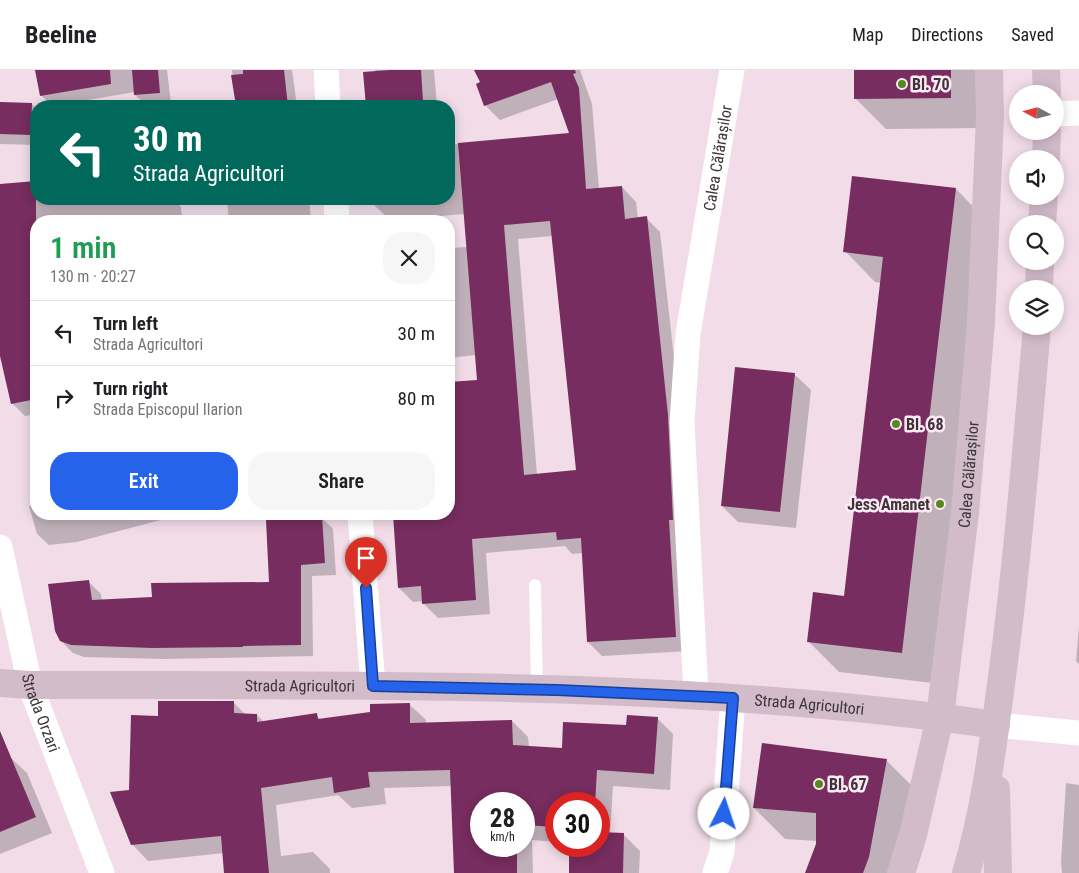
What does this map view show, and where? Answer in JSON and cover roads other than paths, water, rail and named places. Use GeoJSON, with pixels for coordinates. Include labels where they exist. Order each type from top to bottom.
{"type":"FeatureCollection","features":[{"type":"Feature","properties":{"kind":"main road","name":"Calea Călărașilor"},"geometry":{"type":"LineString","coordinates":[[902,873],[940,717],[965,512],[980,322],[990,117],[989,70]]}},
{"type":"Feature","properties":{"kind":"main road"},"geometry":{"type":"LineString","coordinates":[[1046,70],[1047,85]]}},
{"type":"Feature","properties":{"kind":"main road"},"geometry":{"type":"LineString","coordinates":[[966,873],[996,724],[1021,518],[1036,335]]}},
{"type":"Feature","properties":{"kind":"main road","name":"Strada Agricultori"},"geometry":{"type":"LineString","coordinates":[[0,684],[373,686],[537,689],[696,695],[940,717],[996,724]]}},
{"type":"Feature","properties":{"kind":"main road"},"geometry":{"type":"LineString","coordinates":[[996,724],[998,873]]}},
{"type":"Feature","properties":{"kind":"street"},"geometry":{"type":"LineString","coordinates":[[326,70],[328,100]]}},
{"type":"Feature","properties":{"kind":"street","name":"Calea Călărașilor"},"geometry":{"type":"LineString","coordinates":[[696,695],[682,422],[688,334],[732,70]]}},
{"type":"Feature","properties":{"kind":"street"},"geometry":{"type":"LineString","coordinates":[[1064,113],[1079,112]]}},
{"type":"Feature","properties":{"kind":"street"},"geometry":{"type":"LineString","coordinates":[[360,520],[373,686]]}},
{"type":"Feature","properties":{"kind":"street","name":"Strada Orzari"},"geometry":{"type":"LineString","coordinates":[[0,547],[30,685],[102,873]]}},
{"type":"Feature","properties":{"kind":"street"},"geometry":{"type":"LineString","coordinates":[[715,873],[722,852],[733,698]]}},
{"type":"Feature","properties":{"kind":"street","name":"Strada Agricultori"},"geometry":{"type":"LineString","coordinates":[[996,724],[1079,733]]}},
{"type":"Feature","properties":{"kind":"lane"},"geometry":{"type":"LineString","coordinates":[[535,585],[537,689]]}},
{"type":"Feature","properties":{"kind":"place","name":"Bl. 70"},"geometry":{"type":"Point","coordinates":[902,84]}},
{"type":"Feature","properties":{"kind":"place","name":"Bl. 68"},"geometry":{"type":"Point","coordinates":[896,424]}},
{"type":"Feature","properties":{"kind":"place","name":"Jess Amanet"},"geometry":{"type":"Point","coordinates":[940,504]}},
{"type":"Feature","properties":{"kind":"place","name":"Bl. 67"},"geometry":{"type":"Point","coordinates":[819,784]}}]}
